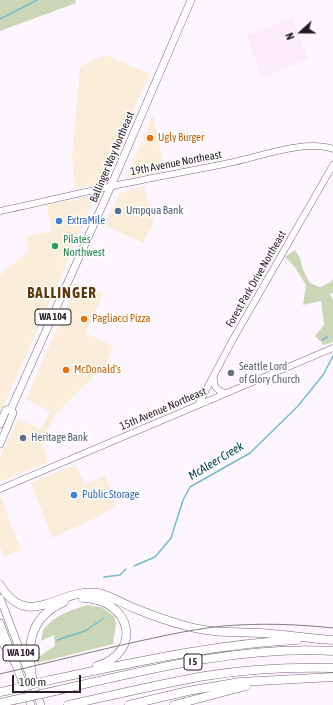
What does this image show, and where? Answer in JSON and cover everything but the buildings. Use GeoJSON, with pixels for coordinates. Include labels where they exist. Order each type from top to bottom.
{"type":"FeatureCollection","features":[{"type":"Feature","properties":{"kind":"highway"},"geometry":{"type":"LineString","coordinates":[[0,585],[13,601],[28,606],[39,606],[69,596],[97,593],[110,597],[158,618],[213,632],[261,633],[330,640]]}},
{"type":"Feature","properties":{"kind":"highway"},"geometry":{"type":"LineString","coordinates":[[33,683],[29,653],[31,640],[35,629],[47,613],[63,602],[78,598],[98,600],[113,607],[120,614],[126,628],[125,642],[118,654],[106,663],[54,680]]}},
{"type":"Feature","properties":{"kind":"highway"},"geometry":{"type":"LineString","coordinates":[[0,638],[17,665]]}},
{"type":"Feature","properties":{"kind":"highway"},"geometry":{"type":"LineString","coordinates":[[0,692],[175,654],[224,646],[269,642],[330,640]]}},
{"type":"Feature","properties":{"kind":"highway","name":"I 5"},"geometry":{"type":"LineString","coordinates":[[0,703],[166,667],[238,654],[280,651],[333,651]]}},
{"type":"Feature","properties":{"kind":"highway","name":"I 5"},"geometry":{"type":"LineString","coordinates":[[68,705],[184,680],[220,674],[276,668],[333,668]]}},
{"type":"Feature","properties":{"kind":"highway"},"geometry":{"type":"LineString","coordinates":[[129,705],[213,686],[240,682],[333,677]]}},
{"type":"Feature","properties":{"kind":"highway"},"geometry":{"type":"LineString","coordinates":[[174,705],[241,687],[279,680]]}},
{"type":"Feature","properties":{"kind":"main road","name":"Ballinger Way Northeast"},"geometry":{"type":"LineString","coordinates":[[0,444],[13,413],[11,409],[111,186],[191,0]]}},
{"type":"Feature","properties":{"kind":"main road","name":"Ballinger Way Northeast"},"geometry":{"type":"LineString","coordinates":[[0,424],[6,410],[11,409]]}},
{"type":"Feature","properties":{"kind":"main road","name":"WA 104"},"geometry":{"type":"LineString","coordinates":[[0,598],[41,705]]}},
{"type":"Feature","properties":{"kind":"main road"},"geometry":{"type":"LineString","coordinates":[[0,606],[9,623]]}},
{"type":"Feature","properties":{"kind":"main road","name":"WA 104"},"geometry":{"type":"LineString","coordinates":[[0,623],[32,705]]}},
{"type":"Feature","properties":{"kind":"street","name":"19th Avenue Northeast"},"geometry":{"type":"LineString","coordinates":[[0,211],[111,186],[230,163],[296,147],[325,146],[333,149]]}},
{"type":"Feature","properties":{"kind":"street","name":"Forest Park Drive Northeast"},"geometry":{"type":"LineString","coordinates":[[198,405],[232,341],[333,165]]}},
{"type":"Feature","properties":{"kind":"street","name":"15th Avenue Northeast"},"geometry":{"type":"LineString","coordinates":[[1,488],[333,348]]}},
{"type":"Feature","properties":{"kind":"street"},"geometry":{"type":"LineString","coordinates":[[214,375],[213,384],[215,388],[225,394]]}},
{"type":"Feature","properties":{"kind":"shaded area"},"geometry":{"type":"Polygon","coordinates":[[[292,18],[308,60],[262,77],[246,36],[292,18]]]}},
{"type":"Feature","properties":{"kind":"shaded area"},"geometry":{"type":"Polygon","coordinates":[[[106,55],[150,74],[100,184],[76,189],[72,158],[80,66],[106,55]]]}},
{"type":"Feature","properties":{"kind":"shaded area"},"geometry":{"type":"Polygon","coordinates":[[[153,115],[165,171],[126,179],[153,115]]]}},
{"type":"Feature","properties":{"kind":"shaded area"},"geometry":{"type":"Polygon","coordinates":[[[144,186],[154,222],[143,243],[104,225],[120,193],[144,186]]]}},
{"type":"Feature","properties":{"kind":"shaded area"},"geometry":{"type":"Polygon","coordinates":[[[86,197],[92,198],[92,205],[0,414],[0,275],[29,251],[26,237],[52,231],[46,205],[86,197]]]}},
{"type":"Feature","properties":{"kind":"shaded area"},"geometry":{"type":"Polygon","coordinates":[[[77,283],[103,294],[86,333],[113,346],[105,366],[56,414],[41,441],[48,462],[0,482],[0,457],[18,419],[41,429],[50,412],[26,399],[77,283]]]}},
{"type":"Feature","properties":{"kind":"shaded area","name":"Public Storage"},"geometry":{"type":"Polygon","coordinates":[[[76,464],[84,484],[105,476],[116,506],[97,517],[52,538],[31,483],[76,464]]]}},
{"type":"Feature","properties":{"kind":"shaded area"},"geometry":{"type":"Polygon","coordinates":[[[0,495],[21,550],[4,557],[0,545],[0,495]]]}},
{"type":"Feature","properties":{"kind":"green space"},"geometry":{"type":"Polygon","coordinates":[[[0,0],[75,0],[76,3],[0,31],[0,0]]]}},
{"type":"Feature","properties":{"kind":"green space"},"geometry":{"type":"Polygon","coordinates":[[[295,250],[300,258],[303,270],[310,283],[320,287],[331,282],[333,279],[333,293],[330,294],[333,300],[333,342],[324,345],[315,336],[324,325],[321,301],[303,305],[306,285],[294,266],[285,257],[295,250]]]}},
{"type":"Feature","properties":{"kind":"green space"},"geometry":{"type":"Polygon","coordinates":[[[87,605],[101,607],[114,616],[116,624],[113,644],[37,663],[37,658],[55,646],[54,635],[41,641],[43,630],[48,624],[64,614],[87,605]]]}},
{"type":"Feature","properties":{"kind":"waterway"},"geometry":{"type":"LineString","coordinates":[[0,19],[37,0]]}},
{"type":"Feature","properties":{"kind":"waterway"},"geometry":{"type":"LineString","coordinates":[[322,340],[327,337]]}},
{"type":"Feature","properties":{"kind":"waterway","name":"McAleer Creek"},"geometry":{"type":"LineString","coordinates":[[134,566],[155,557],[171,538],[183,500],[190,487],[250,453],[298,406],[323,375],[333,356]]}},
{"type":"Feature","properties":{"kind":"waterway","name":"McAleer Creek"},"geometry":{"type":"LineString","coordinates":[[104,577],[120,575],[126,569]]}},
{"type":"Feature","properties":{"kind":"waterway","name":"McAleer Creek"},"geometry":{"type":"LineString","coordinates":[[57,640],[85,631],[104,618]]}},
{"type":"Feature","properties":{"kind":"tram line"},"geometry":{"type":"LineString","coordinates":[[0,674],[181,632],[223,626],[265,624],[333,628]]}},
{"type":"Feature","properties":{"kind":"place","name":"Ugly Burger"},"geometry":{"type":"Point","coordinates":[150,138]}},
{"type":"Feature","properties":{"kind":"place","name":"Umpqua Bank"},"geometry":{"type":"Point","coordinates":[118,211]}},
{"type":"Feature","properties":{"kind":"place","name":"ExtraMile"},"geometry":{"type":"Point","coordinates":[59,221]}},
{"type":"Feature","properties":{"kind":"place","name":"Pilates Northwest"},"geometry":{"type":"Point","coordinates":[55,246]}},
{"type":"Feature","properties":{"kind":"place","name":"Pagliacci Pizza"},"geometry":{"type":"Point","coordinates":[84,319]}},
{"type":"Feature","properties":{"kind":"place","name":"McDonald's"},"geometry":{"type":"Point","coordinates":[66,370]}},
{"type":"Feature","properties":{"kind":"place","name":"Seattle Lord of Glory Church"},"geometry":{"type":"Point","coordinates":[231,373]}},
{"type":"Feature","properties":{"kind":"place","name":"Heritage Bank"},"geometry":{"type":"Point","coordinates":[23,438]}},
{"type":"Feature","properties":{"kind":"place","name":"Public Storage"},"geometry":{"type":"Point","coordinates":[74,495]}},
{"type":"Feature","properties":{"kind":"district","name":"BALLINGER"},"geometry":{"type":"Point","coordinates":[62,293]}}]}
